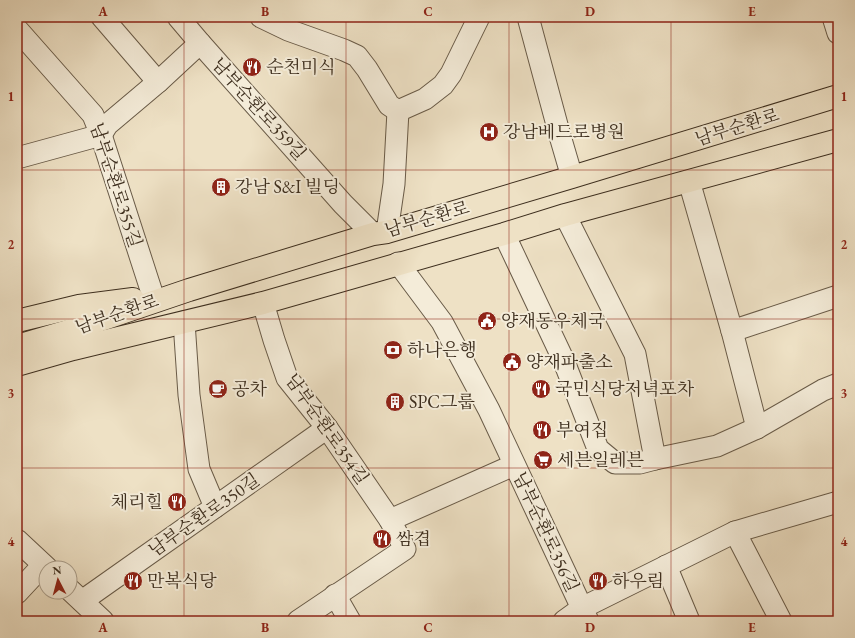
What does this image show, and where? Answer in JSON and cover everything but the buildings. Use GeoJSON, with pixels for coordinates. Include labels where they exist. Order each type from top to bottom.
{"type":"FeatureCollection","features":[{"type":"Feature","properties":{"kind":"main road","name":"남부순환로"},"geometry":{"type":"LineString","coordinates":[[17,346],[68,331],[189,290],[572,177],[838,96]]}},
{"type":"Feature","properties":{"kind":"main road","name":"남부순환로"},"geometry":{"type":"LineString","coordinates":[[17,366],[73,349],[263,303],[565,215],[838,140]]}},
{"type":"Feature","properties":{"kind":"main road"},"geometry":{"type":"LineString","coordinates":[[17,321],[79,306],[189,290]]}},
{"type":"Feature","properties":{"kind":"main road"},"geometry":{"type":"LineString","coordinates":[[17,381],[86,360],[184,322]]}},
{"type":"Feature","properties":{"kind":"street"},"geometry":{"type":"LineString","coordinates":[[102,17],[158,82]]}},
{"type":"Feature","properties":{"kind":"street","name":"남부순환로359길"},"geometry":{"type":"LineString","coordinates":[[178,17],[343,204],[380,233]]}},
{"type":"Feature","properties":{"kind":"street"},"geometry":{"type":"LineString","coordinates":[[261,17],[288,30],[357,56],[367,69],[389,105],[398,111]]}},
{"type":"Feature","properties":{"kind":"street"},"geometry":{"type":"LineString","coordinates":[[398,111],[425,99],[443,85],[451,74],[479,17]]}},
{"type":"Feature","properties":{"kind":"street"},"geometry":{"type":"LineString","coordinates":[[528,17],[572,177]]}},
{"type":"Feature","properties":{"kind":"street"},"geometry":{"type":"LineString","coordinates":[[833,17],[838,33]]}},
{"type":"Feature","properties":{"kind":"street","name":"남부순환로355길"},"geometry":{"type":"LineString","coordinates":[[17,29],[93,115],[101,135],[153,296]]}},
{"type":"Feature","properties":{"kind":"street"},"geometry":{"type":"LineString","coordinates":[[17,158],[101,135],[107,124],[158,82],[200,43]]}},
{"type":"Feature","properties":{"kind":"street"},"geometry":{"type":"LineString","coordinates":[[380,233],[394,184],[398,111]]}},
{"type":"Feature","properties":{"kind":"street"},"geometry":{"type":"LineString","coordinates":[[689,181],[732,330],[757,428]]}},
{"type":"Feature","properties":{"kind":"street"},"geometry":{"type":"LineString","coordinates":[[565,215],[635,354],[655,459]]}},
{"type":"Feature","properties":{"kind":"street"},"geometry":{"type":"LineString","coordinates":[[504,234],[563,359],[598,449],[615,463],[640,463],[716,446],[757,428],[823,390],[838,384]]}},
{"type":"Feature","properties":{"kind":"street","name":"남부순환로356길"},"geometry":{"type":"LineString","coordinates":[[398,263],[442,322],[489,410],[585,614]]}},
{"type":"Feature","properties":{"kind":"street"},"geometry":{"type":"LineString","coordinates":[[732,330],[838,296]]}},
{"type":"Feature","properties":{"kind":"street","name":"남부순환로354길"},"geometry":{"type":"LineString","coordinates":[[263,303],[287,378],[327,428],[390,520],[405,549],[335,596]]}},
{"type":"Feature","properties":{"kind":"street","name":"남부순환로"},"geometry":{"type":"LineString","coordinates":[[184,322],[190,395],[199,469],[216,507]]}},
{"type":"Feature","properties":{"kind":"street","name":"남부순환로350길"},"geometry":{"type":"LineString","coordinates":[[78,595],[216,507],[327,428]]}},
{"type":"Feature","properties":{"kind":"street","name":"남부순환로356길"},"geometry":{"type":"LineString","coordinates":[[390,520],[514,465]]}},
{"type":"Feature","properties":{"kind":"street"},"geometry":{"type":"LineString","coordinates":[[564,621],[585,614],[666,566],[735,532],[838,502]]}},
{"type":"Feature","properties":{"kind":"street"},"geometry":{"type":"LineString","coordinates":[[735,532],[781,621]]}},
{"type":"Feature","properties":{"kind":"street"},"geometry":{"type":"LineString","coordinates":[[17,540],[38,560]]}},
{"type":"Feature","properties":{"kind":"street"},"geometry":{"type":"LineString","coordinates":[[666,566],[689,621]]}},
{"type":"Feature","properties":{"kind":"street"},"geometry":{"type":"LineString","coordinates":[[17,593],[38,574]]}},
{"type":"Feature","properties":{"kind":"street"},"geometry":{"type":"LineString","coordinates":[[298,621],[335,596],[350,621]]}},
{"type":"Feature","properties":{"kind":"street","name":"남부순환로350길"},"geometry":{"type":"LineString","coordinates":[[78,598],[102,621]]}},
{"type":"Feature","properties":{"kind":"place","name":"순천미식"},"geometry":{"type":"Point","coordinates":[252,67]}},
{"type":"Feature","properties":{"kind":"place","name":"강남베드로병원"},"geometry":{"type":"Point","coordinates":[489,132]}},
{"type":"Feature","properties":{"kind":"place","name":"강남 S&I 빌딩"},"geometry":{"type":"Point","coordinates":[221,187]}},
{"type":"Feature","properties":{"kind":"place","name":"양재동우체국"},"geometry":{"type":"Point","coordinates":[487,321]}},
{"type":"Feature","properties":{"kind":"place","name":"하나은행"},"geometry":{"type":"Point","coordinates":[393,350]}},
{"type":"Feature","properties":{"kind":"place","name":"양재파출소"},"geometry":{"type":"Point","coordinates":[512,362]}},
{"type":"Feature","properties":{"kind":"place","name":"공차"},"geometry":{"type":"Point","coordinates":[218,389]}},
{"type":"Feature","properties":{"kind":"place","name":"국민식당저녁포차"},"geometry":{"type":"Point","coordinates":[541,389]}},
{"type":"Feature","properties":{"kind":"place","name":"SPC그룹"},"geometry":{"type":"Point","coordinates":[395,402]}},
{"type":"Feature","properties":{"kind":"place","name":"부여집"},"geometry":{"type":"Point","coordinates":[542,430]}},
{"type":"Feature","properties":{"kind":"place","name":"세븐일레븐"},"geometry":{"type":"Point","coordinates":[543,460]}},
{"type":"Feature","properties":{"kind":"place","name":"체리힐"},"geometry":{"type":"Point","coordinates":[177,502]}},
{"type":"Feature","properties":{"kind":"place","name":"쌈겹"},"geometry":{"type":"Point","coordinates":[382,539]}},
{"type":"Feature","properties":{"kind":"place","name":"만복식당"},"geometry":{"type":"Point","coordinates":[133,581]}},
{"type":"Feature","properties":{"kind":"place","name":"하우림"},"geometry":{"type":"Point","coordinates":[598,581]}}]}
